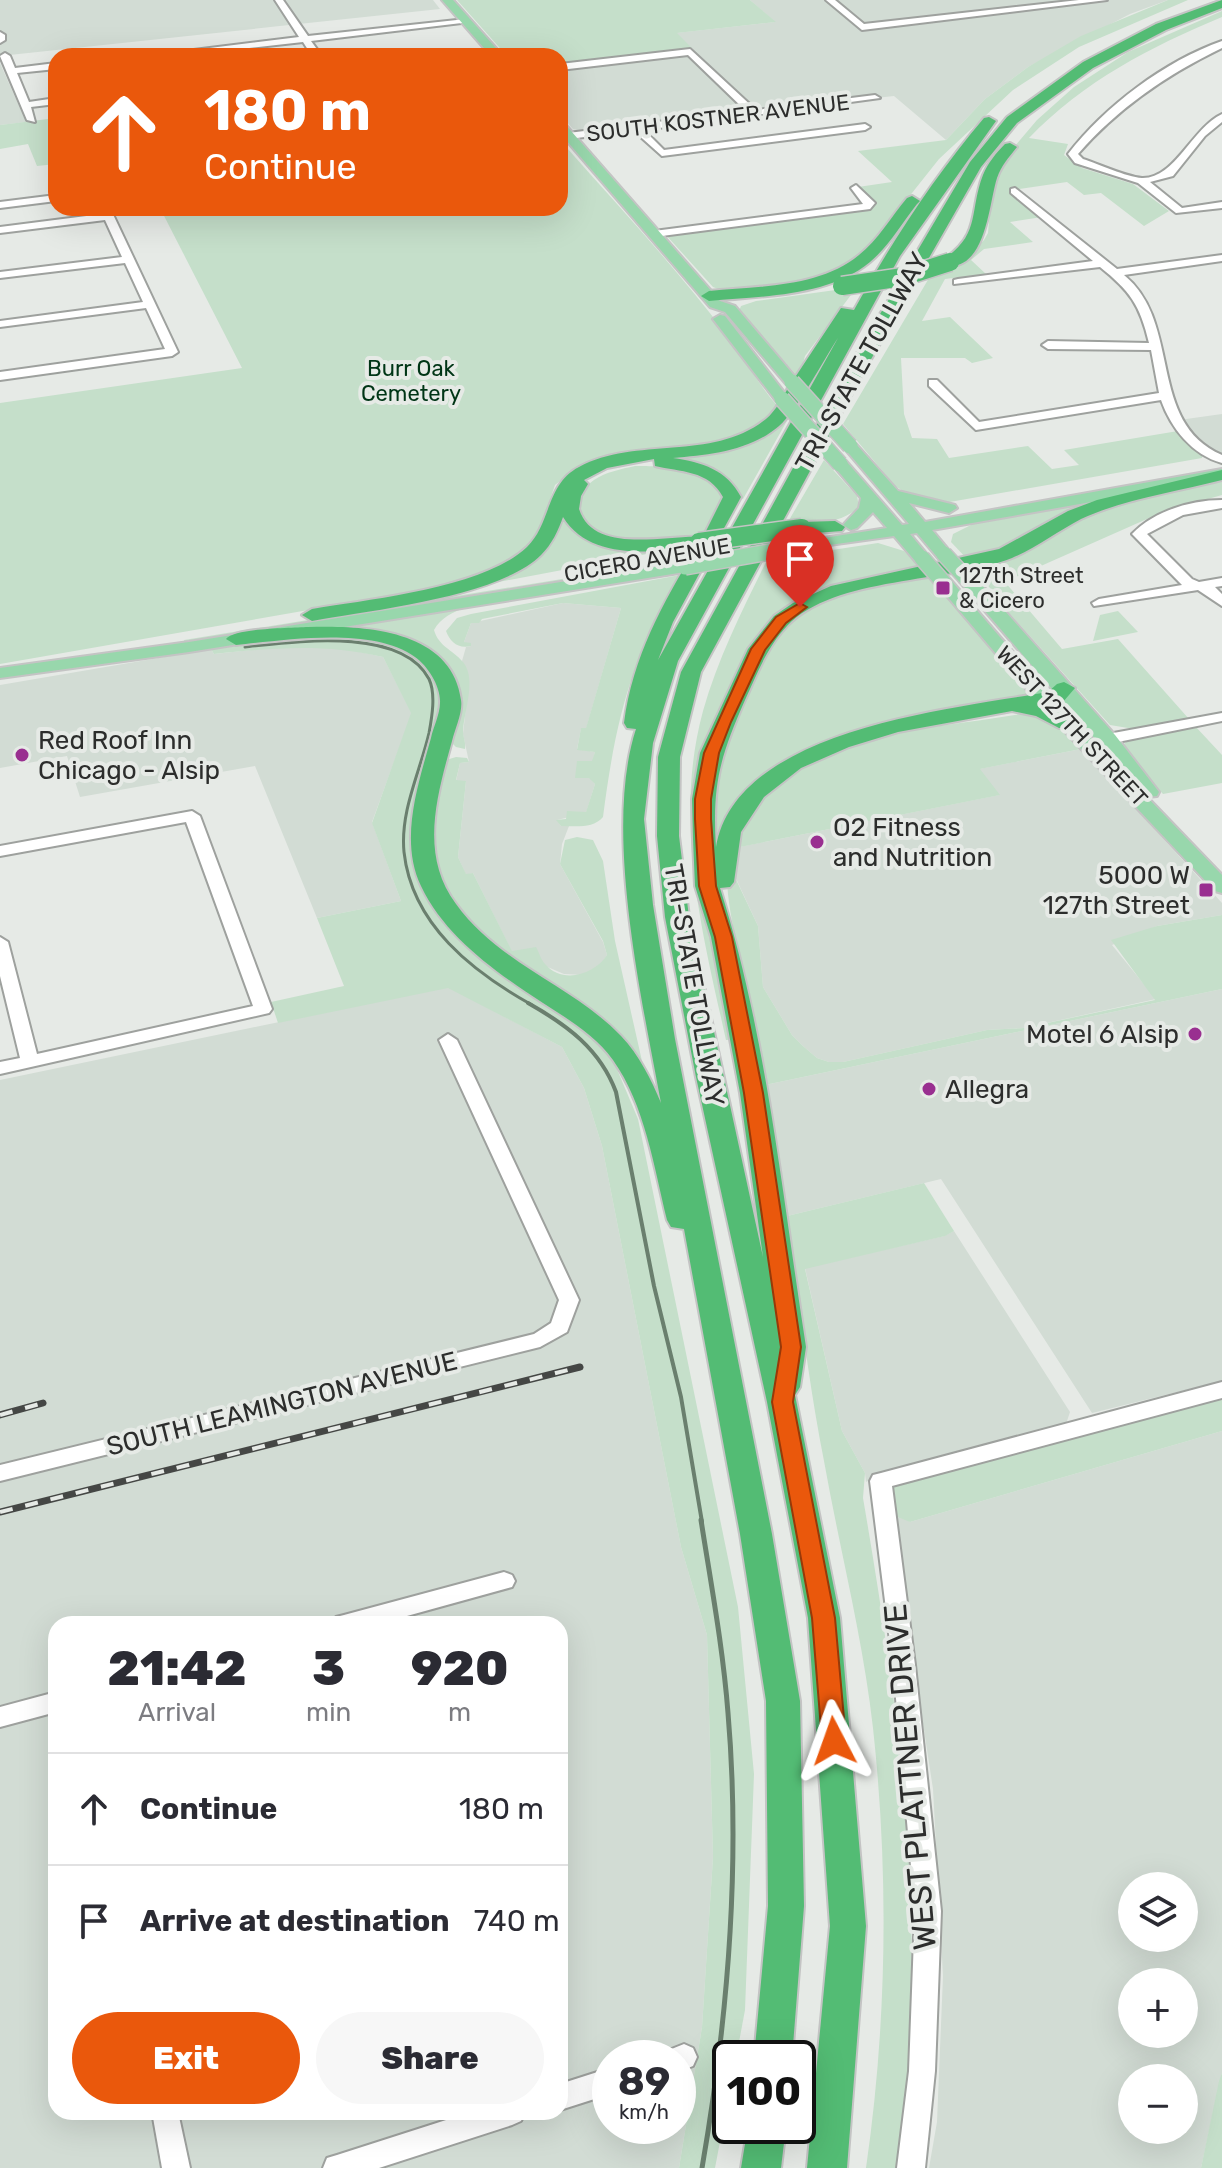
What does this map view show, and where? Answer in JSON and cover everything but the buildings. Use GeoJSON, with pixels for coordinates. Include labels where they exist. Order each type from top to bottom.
{"type":"FeatureCollection","features":[{"type":"Feature","properties":{"kind":"highway","name":"TRI-STATE TOLLWAY"},"geometry":{"type":"LineString","coordinates":[[827,2168],[848,1926],[824,1618],[782,1402],[712,1092],[677,917],[668,836],[669,757],[691,672],[853,375],[975,165],[1012,120],[1047,92],[1148,33],[1215,3]]}},
{"type":"Feature","properties":{"kind":"highway","name":"TRI-STATE TOLLWAY"},"geometry":{"type":"LineString","coordinates":[[1052,72],[1108,38],[1215,3]]}},
{"type":"Feature","properties":{"kind":"highway"},"geometry":{"type":"LineString","coordinates":[[712,300],[903,277],[950,262],[964,254],[981,233],[988,181],[997,163],[1041,109],[1098,60]]}},
{"type":"Feature","properties":{"kind":"highway","name":"TRI-STATE TOLLWAY"},"geometry":{"type":"LineString","coordinates":[[775,2040],[786,1906],[783,1701],[732,1408],[662,1039],[641,905],[633,819],[642,743],[668,661],[892,256],[925,212],[965,149],[1008,105]]}},
{"type":"Feature","properties":{"kind":"highway"},"geometry":{"type":"LineString","coordinates":[[712,300],[824,279],[846,270],[865,258],[949,156],[965,149]]}},
{"type":"Feature","properties":{"kind":"highway"},"geometry":{"type":"LineString","coordinates":[[312,615],[466,584],[499,573],[528,556],[545,537],[566,484],[602,463],[728,445],[762,432],[775,421],[825,341],[892,256]]}},
{"type":"Feature","properties":{"kind":"highway"},"geometry":{"type":"LineString","coordinates":[[633,819],[635,720],[643,672],[662,622],[720,526],[732,497],[727,485],[705,471],[654,461],[613,466],[582,481],[572,492],[570,515],[596,537],[621,544],[654,546],[692,554],[798,537],[848,530]]}},
{"type":"Feature","properties":{"kind":"highway"},"geometry":{"type":"LineString","coordinates":[[782,1402],[791,1347],[753,1093],[723,937],[707,886],[703,799],[708,769],[723,722],[758,649],[781,620],[800,607],[838,590],[869,581],[996,556],[1075,515],[1217,465]]}},
{"type":"Feature","properties":{"kind":"highway"},"geometry":{"type":"LineString","coordinates":[[236,639],[358,633],[412,646],[431,658],[443,671],[449,682],[451,702],[423,825],[421,848],[429,872],[440,899],[464,932],[511,970],[595,1026],[621,1052],[641,1085],[732,1408]]}},
{"type":"Feature","properties":{"kind":"highway"},"geometry":{"type":"LineString","coordinates":[[723,937],[721,858],[724,844],[737,814],[769,780],[800,760],[851,739],[1055,697],[1064,688]]}},
{"type":"Feature","properties":{"kind":"highway"},"geometry":{"type":"LineString","coordinates":[[990,710],[1040,710],[1067,723]]}},
{"type":"Feature","properties":{"kind":"highway"},"geometry":{"type":"LineString","coordinates":[[761,2168],[764,2144]]}},
{"type":"Feature","properties":{"kind":"main road"},"geometry":{"type":"LineString","coordinates":[[447,0],[490,48]]}},
{"type":"Feature","properties":{"kind":"main road","name":"WEST 127TH STREET"},"geometry":{"type":"LineString","coordinates":[[568,139],[712,300],[730,309],[1064,688],[1108,739],[1222,885]]}},
{"type":"Feature","properties":{"kind":"main road","name":"WEST 127TH STREET"},"geometry":{"type":"LineString","coordinates":[[712,300],[713,311],[782,399],[1044,699],[1222,885]]}},
{"type":"Feature","properties":{"kind":"main road"},"geometry":{"type":"LineString","coordinates":[[915,521],[949,508],[1217,465]]}},
{"type":"Feature","properties":{"kind":"main road"},"geometry":{"type":"LineString","coordinates":[[848,530],[915,521],[962,520],[1217,465]]}},
{"type":"Feature","properties":{"kind":"main road"},"geometry":{"type":"LineString","coordinates":[[893,495],[949,508]]}},
{"type":"Feature","properties":{"kind":"main road"},"geometry":{"type":"LineString","coordinates":[[848,530],[867,509],[869,497]]}},
{"type":"Feature","properties":{"kind":"main road"},"geometry":{"type":"LineString","coordinates":[[942,552],[947,534],[962,520]]}},
{"type":"Feature","properties":{"kind":"main road"},"geometry":{"type":"LineString","coordinates":[[848,530],[919,555]]}},
{"type":"Feature","properties":{"kind":"main road","name":"CICERO AVENUE"},"geometry":{"type":"LineString","coordinates":[[0,673],[312,615],[798,537]]}},
{"type":"Feature","properties":{"kind":"main road","name":"CICERO AVENUE"},"geometry":{"type":"LineString","coordinates":[[73,661],[236,639],[692,554]]}},
{"type":"Feature","properties":{"kind":"street"},"geometry":{"type":"LineString","coordinates":[[279,0],[311,48]]}},
{"type":"Feature","properties":{"kind":"street"},"geometry":{"type":"LineString","coordinates":[[830,0],[862,27],[1103,0]]}},
{"type":"Feature","properties":{"kind":"street"},"geometry":{"type":"LineString","coordinates":[[223,48],[466,22]]}},
{"type":"Feature","properties":{"kind":"street"},"geometry":{"type":"LineString","coordinates":[[1222,44],[1172,71],[1091,131],[1073,154],[1079,161],[1142,181],[1180,211],[1222,205]]}},
{"type":"Feature","properties":{"kind":"street"},"geometry":{"type":"LineString","coordinates":[[568,66],[690,52],[755,114]]}},
{"type":"Feature","properties":{"kind":"street"},"geometry":{"type":"LineString","coordinates":[[1202,54],[1217,59]]}},
{"type":"Feature","properties":{"kind":"street"},"geometry":{"type":"LineString","coordinates":[[5,56],[32,120]]}},
{"type":"Feature","properties":{"kind":"street"},"geometry":{"type":"LineString","coordinates":[[0,79],[48,67]]}},
{"type":"Feature","properties":{"kind":"street","name":"SOUTH KOSTNER AVENUE"},"geometry":{"type":"LineString","coordinates":[[568,133],[637,128],[875,98]]}},
{"type":"Feature","properties":{"kind":"street"},"geometry":{"type":"LineString","coordinates":[[26,105],[48,102]]}},
{"type":"Feature","properties":{"kind":"street"},"geometry":{"type":"LineString","coordinates":[[1142,181],[1169,174],[1201,134],[1222,117]]}},
{"type":"Feature","properties":{"kind":"street"},"geometry":{"type":"LineString","coordinates":[[637,128],[662,153],[865,127]]}},
{"type":"Feature","properties":{"kind":"street"},"geometry":{"type":"LineString","coordinates":[[654,234],[866,207],[870,203],[868,198],[856,188]]}},
{"type":"Feature","properties":{"kind":"street"},"geometry":{"type":"LineString","coordinates":[[1015,191],[1139,296],[1171,414],[1180,428],[1217,465]]}},
{"type":"Feature","properties":{"kind":"street"},"geometry":{"type":"LineString","coordinates":[[0,205],[48,199]]}},
{"type":"Feature","properties":{"kind":"street"},"geometry":{"type":"LineString","coordinates":[[0,230],[83,216]]}},
{"type":"Feature","properties":{"kind":"street"},"geometry":{"type":"LineString","coordinates":[[0,376],[172,352],[109,216]]}},
{"type":"Feature","properties":{"kind":"street"},"geometry":{"type":"LineString","coordinates":[[1115,273],[1222,258]]}},
{"type":"Feature","properties":{"kind":"street"},"geometry":{"type":"LineString","coordinates":[[0,275],[129,259]]}},
{"type":"Feature","properties":{"kind":"street"},"geometry":{"type":"LineString","coordinates":[[958,282],[1102,263]]}},
{"type":"Feature","properties":{"kind":"street"},"geometry":{"type":"LineString","coordinates":[[0,324],[150,304]]}},
{"type":"Feature","properties":{"kind":"street"},"geometry":{"type":"LineString","coordinates":[[1048,345],[1155,347]]}},
{"type":"Feature","properties":{"kind":"street"},"geometry":{"type":"LineString","coordinates":[[933,383],[976,426],[1168,395]]}},
{"type":"Feature","properties":{"kind":"street"},"geometry":{"type":"LineString","coordinates":[[1222,504],[1210,503],[1185,510],[1139,534],[1187,582],[1201,586],[1222,602]]}},
{"type":"Feature","properties":{"kind":"street"},"geometry":{"type":"LineString","coordinates":[[1099,603],[1222,582]]}},
{"type":"Feature","properties":{"kind":"street"},"geometry":{"type":"LineString","coordinates":[[1108,739],[1222,717]]}},
{"type":"Feature","properties":{"kind":"street"},"geometry":{"type":"LineString","coordinates":[[0,851],[192,816],[263,1009],[0,1068]]}},
{"type":"Feature","properties":{"kind":"street"},"geometry":{"type":"LineString","coordinates":[[0,942],[30,1062]]}},
{"type":"Feature","properties":{"kind":"street","name":"SOUTH LEAMINGTON AVENUE"},"geometry":{"type":"LineString","coordinates":[[0,1473],[540,1340],[560,1327],[569,1300],[448,1040]]}},
{"type":"Feature","properties":{"kind":"street","name":"WEST PLATTNER DRIVE"},"geometry":{"type":"LineString","coordinates":[[911,2168],[922,2071],[928,1911],[904,1665],[881,1481],[1222,1390]]}},
{"type":"Feature","properties":{"kind":"street"},"geometry":{"type":"LineString","coordinates":[[374,1616],[504,1581]]}},
{"type":"Feature","properties":{"kind":"street"},"geometry":{"type":"LineString","coordinates":[[0,1717],[48,1704]]}},
{"type":"Feature","properties":{"kind":"street"},"geometry":{"type":"LineString","coordinates":[[568,2094],[592,2087]]}},
{"type":"Feature","properties":{"kind":"street"},"geometry":{"type":"LineString","coordinates":[[167,2120],[176,2168]]}},
{"type":"Feature","properties":{"kind":"street"},"geometry":{"type":"LineString","coordinates":[[337,2168],[487,2120]]}},
{"type":"Feature","properties":{"kind":"shaded area"},"geometry":{"type":"Polygon","coordinates":[[[0,0],[433,0],[440,9],[75,48],[48,48],[48,51],[0,56],[0,0]]]}},
{"type":"Feature","properties":{"kind":"shaded area"},"geometry":{"type":"Polygon","coordinates":[[[750,0],[1168,0],[1130,14],[1028,67],[985,99],[946,140],[894,96],[757,111],[676,33],[775,22],[750,0]]]}},
{"type":"Feature","properties":{"kind":"shaded area"},"geometry":{"type":"Polygon","coordinates":[[[687,54],[744,112],[582,131],[573,129],[568,123],[568,69],[687,54]]]}},
{"type":"Feature","properties":{"kind":"shaded area"},"geometry":{"type":"Polygon","coordinates":[[[0,63],[26,122],[0,125],[0,63]]]}},
{"type":"Feature","properties":{"kind":"shaded area"},"geometry":{"type":"Polygon","coordinates":[[[1222,414],[1222,456],[1206,448],[1179,420],[1222,414]]]}},
{"type":"Feature","properties":{"kind":"shaded area"},"geometry":{"type":"Polygon","coordinates":[[[563,603],[621,608],[586,729],[581,729],[577,749],[595,752],[589,777],[595,784],[586,813],[557,820],[561,826],[569,826],[562,844],[560,864],[603,942],[607,955],[599,968],[583,975],[564,974],[512,952],[473,873],[466,875],[458,857],[466,781],[456,781],[460,763],[469,762],[463,734],[469,679],[462,661],[466,647],[471,646],[464,642],[471,623],[563,603]]]}},
{"type":"Feature","properties":{"kind":"shaded area"},"geometry":{"type":"Polygon","coordinates":[[[289,646],[342,648],[383,657],[412,713],[372,822],[401,901],[317,918],[255,766],[80,797],[67,756],[0,768],[0,685],[211,649],[214,654],[289,646]]]}},
{"type":"Feature","properties":{"kind":"shaded area"},"geometry":{"type":"Polygon","coordinates":[[[1081,749],[1222,903],[1222,915],[1157,926],[1112,945],[1156,999],[1024,1028],[987,1030],[843,1062],[817,1058],[803,1046],[792,1035],[763,987],[758,926],[732,870],[734,848],[999,795],[979,769],[1081,749]]]}},
{"type":"Feature","properties":{"kind":"shaded area"},"geometry":{"type":"Polygon","coordinates":[[[448,987],[562,1047],[584,1088],[602,1146],[681,1547],[707,1635],[713,1857],[702,2027],[696,2064],[696,2040],[592,2040],[592,2144],[683,2144],[679,2168],[0,2168],[0,1080],[448,987]]]}},
{"type":"Feature","properties":{"kind":"shaded area"},"geometry":{"type":"Polygon","coordinates":[[[1222,989],[1222,1381],[1092,1413],[941,1179],[787,1216],[765,1085],[1222,989]]]}},
{"type":"Feature","properties":{"kind":"shaded area"},"geometry":{"type":"Polygon","coordinates":[[[954,1231],[1070,1412],[1066,1424],[878,1475],[866,1482],[865,1473],[842,1431],[805,1268],[944,1236],[954,1231]]]}},
{"type":"Feature","properties":{"kind":"shaded area"},"geometry":{"type":"Polygon","coordinates":[[[1222,1431],[1222,2073],[1201,2168],[929,2168],[937,2122],[943,1976],[933,1789],[890,1507],[910,1522],[1222,1431]]]}},
{"type":"Feature","properties":{"kind":"green space"},"geometry":{"type":"Polygon","coordinates":[[[457,0],[750,0],[776,22],[677,33],[692,48],[568,62],[568,48],[500,48],[457,0]]]}},
{"type":"Feature","properties":{"kind":"green space"},"geometry":{"type":"Polygon","coordinates":[[[1168,0],[1188,0],[1079,47],[1013,90],[939,159],[862,256],[836,271],[791,284],[726,292],[713,287],[666,235],[873,207],[874,202],[858,187],[892,182],[858,151],[946,140],[985,99],[1028,67],[1081,36],[1168,0]]]}},
{"type":"Feature","properties":{"kind":"green space"},"geometry":{"type":"Polygon","coordinates":[[[1222,11],[1222,17],[1119,67],[1072,99],[1029,138],[1068,144],[1064,155],[1082,168],[1133,184],[1169,211],[1144,226],[1101,193],[1084,195],[1067,182],[1013,190],[1042,217],[1010,222],[1033,242],[984,249],[971,260],[986,274],[945,279],[922,321],[950,317],[993,358],[972,363],[965,358],[901,358],[904,414],[912,438],[937,439],[949,458],[1028,446],[1052,469],[1079,465],[1064,450],[1178,431],[1202,452],[1202,458],[944,503],[916,499],[895,486],[843,424],[932,273],[973,252],[984,240],[988,233],[992,186],[1004,159],[1037,120],[1074,87],[1128,52],[1222,11]]]}},
{"type":"Feature","properties":{"kind":"green space"},"geometry":{"type":"Polygon","coordinates":[[[48,119],[48,165],[37,166],[28,144],[0,149],[0,125],[48,119]]]}},
{"type":"Feature","properties":{"kind":"green space","name":"Burr Oak Cemetery"},"geometry":{"type":"Polygon","coordinates":[[[568,149],[688,286],[779,408],[761,427],[720,442],[610,456],[576,469],[555,485],[540,529],[522,552],[478,575],[446,586],[0,664],[0,403],[242,368],[164,216],[568,216],[568,149]]]}},
{"type":"Feature","properties":{"kind":"green space"},"geometry":{"type":"Polygon","coordinates":[[[857,287],[805,356],[799,378],[739,311],[741,306],[756,301],[857,287]]]}},
{"type":"Feature","properties":{"kind":"green space"},"geometry":{"type":"Polygon","coordinates":[[[786,416],[788,419],[743,499],[678,461],[651,459],[718,450],[786,416]]]}},
{"type":"Feature","properties":{"kind":"green space"},"geometry":{"type":"Polygon","coordinates":[[[824,460],[857,496],[859,507],[834,520],[785,527],[824,460]]]}},
{"type":"Feature","properties":{"kind":"green space"},"geometry":{"type":"Polygon","coordinates":[[[635,466],[688,470],[712,481],[723,501],[706,537],[659,542],[624,541],[603,535],[587,523],[580,506],[585,488],[604,475],[635,466]]]}},
{"type":"Feature","properties":{"kind":"green space"},"geometry":{"type":"Polygon","coordinates":[[[1222,480],[1222,495],[1165,511],[1005,582],[1062,649],[1118,639],[1189,719],[1134,729],[1110,725],[1008,612],[974,567],[1099,510],[1147,495],[1222,480]]]}},
{"type":"Feature","properties":{"kind":"green space"},"geometry":{"type":"Polygon","coordinates":[[[1108,498],[1010,547],[968,560],[951,542],[953,534],[979,521],[1108,498]]]}},
{"type":"Feature","properties":{"kind":"green space"},"geometry":{"type":"Polygon","coordinates":[[[561,509],[572,527],[663,551],[472,587],[508,572],[561,509]]]}},
{"type":"Feature","properties":{"kind":"green space"},"geometry":{"type":"Polygon","coordinates":[[[878,543],[904,551],[921,568],[809,598],[731,690],[699,888],[732,1040],[726,1040],[700,917],[691,835],[694,753],[709,691],[740,615],[767,560],[878,543]]]}},
{"type":"Feature","properties":{"kind":"green space"},"geometry":{"type":"Polygon","coordinates":[[[679,560],[580,582],[185,643],[184,640],[679,560]]]}},
{"type":"Feature","properties":{"kind":"green space"},"geometry":{"type":"Polygon","coordinates":[[[680,575],[637,663],[613,751],[603,817],[589,825],[561,826],[556,820],[566,819],[567,811],[586,812],[595,784],[589,778],[575,778],[577,761],[592,761],[595,752],[577,750],[581,728],[586,728],[621,608],[563,603],[482,619],[479,623],[471,623],[464,642],[471,643],[471,646],[466,647],[455,644],[446,631],[457,618],[471,614],[680,575]]]}},
{"type":"Feature","properties":{"kind":"green space"},"geometry":{"type":"Polygon","coordinates":[[[928,575],[1034,695],[849,734],[735,807],[716,844],[713,820],[715,790],[722,757],[745,690],[777,636],[809,609],[841,594],[928,575]]]}},
{"type":"Feature","properties":{"kind":"green space"},"geometry":{"type":"Polygon","coordinates":[[[514,598],[458,610],[434,630],[439,640],[467,669],[469,686],[463,731],[465,749],[456,747],[450,741],[459,698],[455,678],[444,663],[411,644],[333,628],[514,598]]]}},
{"type":"Feature","properties":{"kind":"green space"},"geometry":{"type":"Polygon","coordinates":[[[1118,611],[1138,632],[1093,641],[1100,615],[1118,611]]]}},
{"type":"Feature","properties":{"kind":"green space"},"geometry":{"type":"Polygon","coordinates":[[[333,635],[390,644],[421,660],[441,684],[442,711],[421,781],[411,831],[422,877],[611,1055],[638,1119],[738,1607],[754,1774],[745,2010],[739,2040],[712,2040],[712,2144],[720,2144],[715,2168],[679,2168],[683,2144],[696,2144],[696,2064],[702,2027],[713,1857],[707,1635],[681,1547],[602,1146],[584,1088],[562,1047],[448,988],[278,1023],[271,1002],[344,986],[317,918],[401,901],[372,823],[411,713],[383,657],[319,648],[214,654],[211,649],[333,635]]]}},
{"type":"Feature","properties":{"kind":"green space"},"geometry":{"type":"Polygon","coordinates":[[[1032,712],[1053,719],[1081,749],[980,769],[1000,795],[735,848],[732,871],[758,926],[763,987],[792,1035],[817,1058],[843,1062],[987,1030],[1024,1028],[1155,1000],[1111,940],[1157,926],[1222,915],[1222,989],[765,1085],[727,885],[731,852],[749,815],[775,786],[806,765],[841,749],[917,730],[1032,712]]]}},
{"type":"Feature","properties":{"kind":"green space"},"geometry":{"type":"Polygon","coordinates":[[[1195,726],[1222,755],[1222,783],[1163,794],[1123,749],[1129,739],[1195,726]]]}},
{"type":"Feature","properties":{"kind":"green space"},"geometry":{"type":"Polygon","coordinates":[[[467,758],[469,762],[460,763],[456,780],[466,781],[458,857],[466,874],[473,873],[512,951],[536,947],[545,964],[561,974],[587,972],[607,955],[603,941],[560,864],[565,840],[577,837],[593,840],[603,861],[615,941],[644,1070],[479,934],[453,903],[435,863],[430,829],[446,760],[467,758]]]}},
{"type":"Feature","properties":{"kind":"green space"},"geometry":{"type":"Polygon","coordinates":[[[924,1183],[954,1231],[945,1236],[805,1269],[842,1431],[865,1473],[863,1498],[889,1666],[907,1832],[912,1998],[908,2082],[899,2168],[866,2168],[882,2004],[883,1893],[878,1783],[863,1661],[818,1431],[787,1216],[924,1183]]]}},
{"type":"Feature","properties":{"kind":"green space"},"geometry":{"type":"Polygon","coordinates":[[[1222,1397],[1222,1431],[910,1522],[893,1515],[889,1494],[893,1486],[1222,1397]]]}},
{"type":"Feature","properties":{"kind":"green space"},"geometry":{"type":"Polygon","coordinates":[[[1222,2073],[1222,2168],[1201,2168],[1219,2081],[1222,2073]]]}},
{"type":"Feature","properties":{"kind":"waterway"},"geometry":{"type":"LineString","coordinates":[[245,647],[317,641],[371,644],[395,651],[415,662],[429,679],[433,698],[430,727],[405,822],[404,852],[409,878],[432,924],[449,944],[488,977],[532,1005]]}},
{"type":"Feature","properties":{"kind":"waterway"},"geometry":{"type":"LineString","coordinates":[[528,1003],[581,1040],[601,1063],[616,1092],[654,1286],[681,1397],[702,1522]]}},
{"type":"Feature","properties":{"kind":"waterway"},"geometry":{"type":"LineString","coordinates":[[701,1520],[726,1689],[733,1827],[725,1998],[702,2168]]}},
{"type":"Feature","properties":{"kind":"railway"},"geometry":{"type":"LineString","coordinates":[[0,1512],[580,1367]]}},
{"type":"Feature","properties":{"kind":"railway"},"geometry":{"type":"LineString","coordinates":[[0,1415],[43,1403]]}},
{"type":"Feature","properties":{"kind":"place","name":"127th Street & Cicero"},"geometry":{"type":"Point","coordinates":[943,588]}},
{"type":"Feature","properties":{"kind":"place","name":"Red Roof Inn Chicago - Alsip"},"geometry":{"type":"Point","coordinates":[22,755]}},
{"type":"Feature","properties":{"kind":"place","name":"O2 Fitness and Nutrition"},"geometry":{"type":"Point","coordinates":[817,842]}},
{"type":"Feature","properties":{"kind":"place","name":"5000 W 127th Street"},"geometry":{"type":"Point","coordinates":[1206,890]}},
{"type":"Feature","properties":{"kind":"place","name":"Motel 6 Alsip"},"geometry":{"type":"Point","coordinates":[1195,1034]}},
{"type":"Feature","properties":{"kind":"place","name":"Allegra"},"geometry":{"type":"Point","coordinates":[929,1089]}},
{"type":"Feature","properties":{"kind":"route"},"geometry":{"type":"LineString","coordinates":[[800,607],[781,620],[758,649],[723,722],[711,753],[703,799],[703,819],[707,886],[723,937],[753,1093],[791,1347],[782,1402],[824,1618],[834,1741]]}}]}
